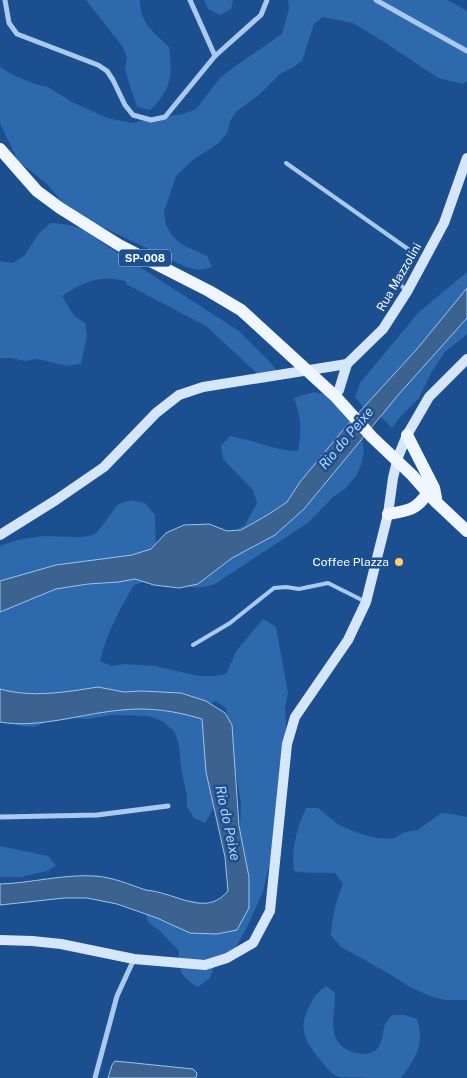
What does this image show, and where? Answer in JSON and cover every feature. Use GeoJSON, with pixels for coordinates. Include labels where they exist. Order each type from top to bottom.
{"type":"FeatureCollection","features":[{"type":"Feature","properties":{"kind":"main road","name":"SP-008"},"geometry":{"type":"LineString","coordinates":[[0,149],[37,191],[60,208],[119,245],[210,290],[233,305],[267,333],[338,399],[372,437],[467,531]]}},
{"type":"Feature","properties":{"kind":"main road"},"geometry":{"type":"LineString","coordinates":[[388,514],[406,512],[432,496],[436,496],[434,488],[406,435]]}},
{"type":"Feature","properties":{"kind":"street"},"geometry":{"type":"LineString","coordinates":[[5,0],[9,23],[17,34],[98,64],[114,80],[133,115],[151,120],[166,117],[215,56],[260,15],[267,0]]}},
{"type":"Feature","properties":{"kind":"street"},"geometry":{"type":"LineString","coordinates":[[190,0],[215,56]]}},
{"type":"Feature","properties":{"kind":"street"},"geometry":{"type":"LineString","coordinates":[[376,0],[467,51]]}},
{"type":"Feature","properties":{"kind":"street","name":"Rua Mazzolini"},"geometry":{"type":"LineString","coordinates":[[338,399],[347,364],[383,329],[408,290],[444,224],[467,158]]}},
{"type":"Feature","properties":{"kind":"street"},"geometry":{"type":"LineString","coordinates":[[2,942],[61,944],[134,959],[205,965],[227,958],[253,943],[270,911],[287,744],[295,717],[348,640],[366,602],[388,514],[393,478],[406,435],[429,397],[467,358]]}},
{"type":"Feature","properties":{"kind":"street"},"geometry":{"type":"LineString","coordinates":[[0,534],[56,500],[104,467],[156,413],[179,395],[203,387],[347,364]]}},
{"type":"Feature","properties":{"kind":"street"},"geometry":{"type":"LineString","coordinates":[[0,817],[97,815],[168,806]]}},
{"type":"Feature","properties":{"kind":"street"},"geometry":{"type":"LineString","coordinates":[[95,1078],[117,996],[134,959]]}},
{"type":"Feature","properties":{"kind":"lane"},"geometry":{"type":"LineString","coordinates":[[286,163],[415,254],[400,285],[408,290]]}},
{"type":"Feature","properties":{"kind":"lane"},"geometry":{"type":"LineString","coordinates":[[193,645],[230,623],[274,588],[299,589],[328,583],[366,602]]}},
{"type":"Feature","properties":{"kind":"shaded area"},"geometry":{"type":"Polygon","coordinates":[[[86,0],[140,0],[142,15],[148,26],[169,47],[171,66],[169,82],[162,96],[150,110],[137,107],[125,70],[127,57],[122,46],[86,0]]]}},
{"type":"Feature","properties":{"kind":"shaded area"},"geometry":{"type":"Polygon","coordinates":[[[204,0],[233,0],[231,9],[220,15],[208,9],[204,0]]]}},
{"type":"Feature","properties":{"kind":"shaded area"},"geometry":{"type":"Polygon","coordinates":[[[288,0],[448,0],[467,11],[467,81],[463,84],[438,78],[353,23],[323,17],[314,24],[302,61],[280,74],[259,95],[237,111],[230,121],[227,133],[219,143],[194,159],[176,176],[164,212],[166,225],[173,237],[183,245],[207,256],[212,267],[198,270],[186,267],[86,219],[65,205],[47,184],[18,161],[0,123],[0,67],[35,84],[48,87],[72,102],[107,118],[132,123],[183,114],[196,109],[220,78],[282,34],[289,9],[288,0]]]}},
{"type":"Feature","properties":{"kind":"shaded area"},"geometry":{"type":"Polygon","coordinates":[[[51,223],[65,224],[90,233],[239,331],[271,363],[279,374],[261,377],[206,326],[126,284],[126,281],[116,279],[99,279],[85,283],[62,296],[74,316],[85,323],[87,336],[81,364],[66,366],[38,359],[25,361],[0,358],[0,261],[13,263],[24,256],[39,233],[51,223]]]}},
{"type":"Feature","properties":{"kind":"shaded area"},"geometry":{"type":"Polygon","coordinates":[[[467,272],[467,334],[445,352],[431,373],[419,398],[392,428],[375,411],[363,407],[355,397],[360,383],[418,313],[467,272]]]}},
{"type":"Feature","properties":{"kind":"shaded area"},"geometry":{"type":"Polygon","coordinates":[[[314,392],[330,395],[340,405],[362,439],[364,451],[356,476],[345,489],[334,496],[309,522],[215,584],[205,587],[188,587],[166,582],[145,581],[134,585],[110,631],[100,661],[111,666],[124,664],[155,666],[199,676],[226,674],[237,650],[263,619],[276,627],[288,693],[285,707],[285,795],[263,892],[236,947],[215,964],[210,978],[198,987],[184,976],[179,964],[179,951],[159,930],[149,923],[144,910],[152,899],[228,904],[240,829],[241,804],[226,708],[215,701],[204,708],[217,802],[205,823],[194,818],[187,807],[187,795],[181,769],[179,744],[174,731],[162,721],[149,716],[112,715],[47,722],[34,727],[0,721],[0,546],[17,540],[42,536],[81,537],[94,535],[118,504],[131,500],[145,503],[155,515],[156,551],[233,532],[245,525],[257,503],[253,490],[223,459],[221,446],[230,436],[278,449],[298,451],[300,424],[294,398],[314,392]]]}},
{"type":"Feature","properties":{"kind":"shaded area"},"geometry":{"type":"Polygon","coordinates":[[[306,808],[318,808],[339,825],[361,834],[392,839],[405,832],[418,830],[441,813],[467,817],[467,1000],[446,1000],[432,997],[410,987],[341,947],[331,935],[338,896],[343,884],[335,873],[294,871],[293,854],[296,838],[306,808]]]}},
{"type":"Feature","properties":{"kind":"shaded area"},"geometry":{"type":"Polygon","coordinates":[[[0,846],[48,856],[56,866],[47,871],[21,877],[0,877],[0,846]]]}},
{"type":"Feature","properties":{"kind":"shaded area"},"geometry":{"type":"Polygon","coordinates":[[[326,986],[335,993],[333,1021],[336,1038],[347,1049],[360,1054],[376,1050],[381,1041],[385,1025],[392,1015],[405,1015],[417,1019],[420,1036],[418,1050],[401,1078],[339,1077],[329,1071],[308,1042],[304,1030],[305,1015],[309,1007],[320,990],[326,986]]]}},
{"type":"Feature","properties":{"kind":"water","name":"Rio do Peixe"},"geometry":{"type":"Polygon","coordinates":[[[467,288],[467,318],[399,394],[304,509],[275,535],[232,558],[198,584],[179,588],[154,585],[135,579],[88,584],[56,589],[0,612],[0,581],[56,565],[132,555],[151,549],[166,533],[184,525],[209,524],[227,531],[241,530],[287,502],[300,482],[343,430],[417,349],[467,288]]]}},
{"type":"Feature","properties":{"kind":"water","name":"Rio do Peixe"},"geometry":{"type":"Polygon","coordinates":[[[98,687],[124,692],[181,693],[206,701],[225,713],[232,725],[239,826],[249,877],[249,908],[237,930],[217,934],[190,933],[157,918],[117,904],[87,898],[64,898],[0,905],[0,884],[71,876],[108,878],[198,903],[214,902],[228,891],[225,857],[206,772],[202,719],[152,709],[132,709],[30,724],[0,722],[0,689],[37,694],[98,687]]]}},
{"type":"Feature","properties":{"kind":"water"},"geometry":{"type":"Polygon","coordinates":[[[115,1061],[193,1069],[197,1073],[196,1078],[108,1078],[115,1061]]]}},
{"type":"Feature","properties":{"kind":"place","name":"Coffee Plazza"},"geometry":{"type":"Point","coordinates":[399,562]}}]}
